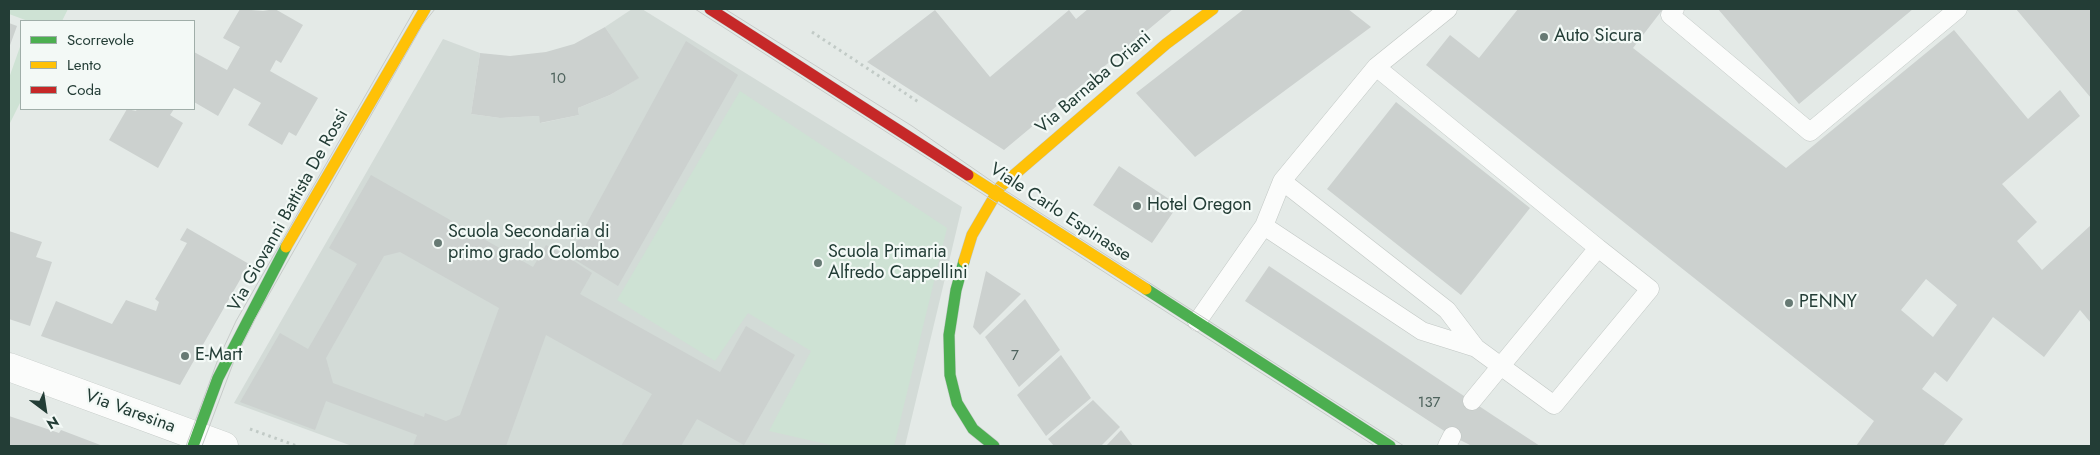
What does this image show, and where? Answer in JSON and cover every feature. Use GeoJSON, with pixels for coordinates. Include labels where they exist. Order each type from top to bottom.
{"type":"FeatureCollection","features":[{"type":"Feature","properties":{"kind":"street","name":"Via Giovanni Battista De Rossi"},"geometry":{"type":"LineString","coordinates":[[194,441],[218,378],[272,271],[425,9]]}},
{"type":"Feature","properties":{"kind":"street","name":"Viale Carlo Espinasse"},"geometry":{"type":"LineString","coordinates":[[710,9],[998,190],[1379,442],[1390,446]]}},
{"type":"Feature","properties":{"kind":"street","name":"Via Barnaba Oriani"},"geometry":{"type":"LineString","coordinates":[[998,190],[1166,44],[1213,9]]}},
{"type":"Feature","properties":{"kind":"street"},"geometry":{"type":"LineString","coordinates":[[994,446],[973,429],[957,403],[950,375],[949,335],[956,290],[972,235],[998,190]]}},
{"type":"Feature","properties":{"kind":"street","name":"Via Varesina"},"geometry":{"type":"LineString","coordinates":[[9,367],[194,441],[232,436]]}},
{"type":"Feature","properties":{"kind":"lane"},"geometry":{"type":"LineString","coordinates":[[1197,322],[1264,226],[1282,181],[1376,67],[1448,9]]}},
{"type":"Feature","properties":{"kind":"lane"},"geometry":{"type":"LineString","coordinates":[[1675,9],[1670,15],[1810,132],[1958,9]]}},
{"type":"Feature","properties":{"kind":"lane"},"geometry":{"type":"LineString","coordinates":[[1282,181],[1447,310],[1476,348],[1554,405],[1650,289],[1376,67]]}},
{"type":"Feature","properties":{"kind":"lane"},"geometry":{"type":"LineString","coordinates":[[1264,226],[1422,331],[1476,348]]}},
{"type":"Feature","properties":{"kind":"lane"},"geometry":{"type":"LineString","coordinates":[[1472,401],[1598,248]]}},
{"type":"Feature","properties":{"kind":"path"},"geometry":{"type":"LineString","coordinates":[[812,32],[920,104]]}},
{"type":"Feature","properties":{"kind":"path"},"geometry":{"type":"LineString","coordinates":[[232,436],[296,446]]}},
{"type":"Feature","properties":{"kind":"shaded area"},"geometry":{"type":"Polygon","coordinates":[[[632,9],[642,9],[962,207],[905,446],[352,446],[234,403],[443,39],[480,53],[471,114],[500,118],[539,116],[541,123],[579,115],[578,108],[610,95],[638,78],[605,27],[632,9]]]}},
{"type":"Feature","properties":{"kind":"green space"},"geometry":{"type":"Polygon","coordinates":[[[9,9],[68,9],[62,20],[25,20],[9,14],[9,9]]]}},
{"type":"Feature","properties":{"kind":"green space"},"geometry":{"type":"Polygon","coordinates":[[[20,47],[20,103],[9,125],[9,78],[20,47]]]}},
{"type":"Feature","properties":{"kind":"green space"},"geometry":{"type":"Polygon","coordinates":[[[740,91],[947,228],[894,446],[835,446],[769,431],[811,351],[748,313],[715,361],[617,300],[740,91]]]}},
{"type":"Feature","properties":{"kind":"building"},"geometry":{"type":"Polygon","coordinates":[[[240,9],[263,11],[275,9],[303,25],[281,63],[276,60],[270,71],[318,98],[296,136],[289,132],[282,145],[248,125],[261,103],[234,88],[218,116],[195,103],[195,53],[227,70],[240,47],[223,38],[240,9]]]}},
{"type":"Feature","properties":{"kind":"building"},"geometry":{"type":"Polygon","coordinates":[[[1088,9],[1173,9],[1004,150],[867,62],[935,10],[990,77],[1069,10],[1076,19],[1088,9]]]}},
{"type":"Feature","properties":{"kind":"building"},"geometry":{"type":"Polygon","coordinates":[[[1244,9],[1348,9],[1371,27],[1195,157],[1136,93],[1244,9]]]}},
{"type":"Feature","properties":{"kind":"building"},"geometry":{"type":"Polygon","coordinates":[[[1518,9],[1663,9],[1633,48],[1786,168],[1954,30],[2028,119],[2060,90],[2080,116],[2002,184],[2037,222],[2017,241],[2042,270],[2091,225],[2091,323],[2080,310],[2044,357],[1993,317],[1947,382],[1935,372],[1922,389],[1963,419],[1943,446],[1856,446],[1874,421],[1426,65],[1450,35],[1479,58],[1518,9]],[[1926,279],[1901,310],[1933,337],[1957,305],[1926,279]]]}},
{"type":"Feature","properties":{"kind":"building"},"geometry":{"type":"Polygon","coordinates":[[[1718,9],[1913,9],[1799,104],[1718,9]]]}},
{"type":"Feature","properties":{"kind":"building"},"geometry":{"type":"Polygon","coordinates":[[[2016,9],[2091,9],[2091,98],[2016,9]]]}},
{"type":"Feature","properties":{"kind":"building"},"geometry":{"type":"Polygon","coordinates":[[[9,23],[17,26],[9,48],[9,23]]]}},
{"type":"Feature","properties":{"kind":"building"},"geometry":{"type":"Polygon","coordinates":[[[605,27],[639,78],[610,95],[578,108],[579,115],[540,123],[539,116],[500,118],[471,114],[480,53],[510,56],[546,52],[574,44],[605,27]]]}},
{"type":"Feature","properties":{"kind":"building"},"geometry":{"type":"Polygon","coordinates":[[[686,41],[738,75],[618,286],[569,256],[686,41]]]}},
{"type":"Feature","properties":{"kind":"building"},"geometry":{"type":"Polygon","coordinates":[[[1396,102],[1530,208],[1461,295],[1327,189],[1396,102]]]}},
{"type":"Feature","properties":{"kind":"building"},"geometry":{"type":"Polygon","coordinates":[[[126,110],[173,110],[170,115],[183,123],[158,168],[109,140],[126,110]]]}},
{"type":"Feature","properties":{"kind":"building"},"geometry":{"type":"Polygon","coordinates":[[[1119,166],[1178,205],[1152,243],[1093,205],[1119,166]]]}},
{"type":"Feature","properties":{"kind":"building"},"geometry":{"type":"Polygon","coordinates":[[[371,175],[533,267],[546,245],[565,255],[592,273],[580,294],[720,372],[746,326],[795,355],[744,445],[697,419],[681,446],[621,446],[652,394],[546,335],[506,446],[413,446],[417,435],[326,401],[315,430],[240,402],[280,333],[308,349],[357,264],[329,248],[371,175]],[[400,252],[384,256],[326,358],[333,383],[424,417],[425,413],[446,421],[460,415],[499,308],[400,252]]]}},
{"type":"Feature","properties":{"kind":"building"},"geometry":{"type":"Polygon","coordinates":[[[187,228],[249,264],[180,385],[41,336],[56,301],[112,324],[126,300],[156,311],[159,302],[155,299],[187,243],[180,240],[187,228]]]}},
{"type":"Feature","properties":{"kind":"building"},"geometry":{"type":"Polygon","coordinates":[[[9,231],[42,242],[36,257],[52,262],[30,326],[9,319],[9,231]]]}},
{"type":"Feature","properties":{"kind":"building"},"geometry":{"type":"Polygon","coordinates":[[[1269,266],[1540,446],[1472,446],[1452,436],[1245,301],[1269,266]]]}},
{"type":"Feature","properties":{"kind":"building"},"geometry":{"type":"Polygon","coordinates":[[[986,271],[1021,294],[980,335],[973,327],[986,271]]]}},
{"type":"Feature","properties":{"kind":"building"},"geometry":{"type":"Polygon","coordinates":[[[1025,299],[1060,350],[1019,387],[985,337],[1025,299]]]}},
{"type":"Feature","properties":{"kind":"building"},"geometry":{"type":"Polygon","coordinates":[[[1061,355],[1091,398],[1046,436],[1017,395],[1061,355]]]}},
{"type":"Feature","properties":{"kind":"building"},"geometry":{"type":"Polygon","coordinates":[[[1093,400],[1120,427],[1101,446],[1054,446],[1048,439],[1093,400]]]}},
{"type":"Feature","properties":{"kind":"building"},"geometry":{"type":"Polygon","coordinates":[[[9,416],[59,433],[61,430],[103,446],[9,446],[9,416]]]}},
{"type":"Feature","properties":{"kind":"building"},"geometry":{"type":"Polygon","coordinates":[[[1121,430],[1133,446],[1106,446],[1121,430]]]}},
{"type":"Feature","properties":{"kind":"tram line"},"geometry":{"type":"LineString","coordinates":[[186,446],[217,362],[236,321],[415,9]]}},
{"type":"Feature","properties":{"kind":"tram line"},"geometry":{"type":"LineString","coordinates":[[202,446],[234,361],[255,319],[423,24],[435,9]]}},
{"type":"Feature","properties":{"kind":"tram line"},"geometry":{"type":"LineString","coordinates":[[695,9],[1375,446]]}},
{"type":"Feature","properties":{"kind":"tram line"},"geometry":{"type":"LineString","coordinates":[[725,9],[912,126],[1000,187],[1404,446]]}},
{"type":"Feature","properties":{"kind":"traffic: fast"},"geometry":{"type":"LineString","coordinates":[[193,446],[218,378],[286,247]]}},
{"type":"Feature","properties":{"kind":"traffic: fast"},"geometry":{"type":"LineString","coordinates":[[964,261],[956,290],[949,335],[950,375],[957,403],[973,429],[994,446]]}},
{"type":"Feature","properties":{"kind":"traffic: fast"},"geometry":{"type":"LineString","coordinates":[[1146,289],[1390,446]]}},
{"type":"Feature","properties":{"kind":"traffic: slow"},"geometry":{"type":"LineString","coordinates":[[286,247],[425,9]]}},
{"type":"Feature","properties":{"kind":"traffic: slow"},"geometry":{"type":"LineString","coordinates":[[964,261],[972,235],[1000,187],[1166,44],[1213,9]]}},
{"type":"Feature","properties":{"kind":"traffic: slow"},"geometry":{"type":"LineString","coordinates":[[968,175],[1146,289]]}},
{"type":"Feature","properties":{"kind":"traffic: jam"},"geometry":{"type":"LineString","coordinates":[[710,9],[968,175]]}},
{"type":"Feature","properties":{"kind":"place","name":"Auto Sicura"},"geometry":{"type":"Point","coordinates":[1544,37]}},
{"type":"Feature","properties":{"kind":"place","name":"Hotel Oregon"},"geometry":{"type":"Point","coordinates":[1137,206]}},
{"type":"Feature","properties":{"kind":"place","name":"Scuola Secondaria di primo grado Colombo"},"geometry":{"type":"Point","coordinates":[438,243]}},
{"type":"Feature","properties":{"kind":"place","name":"Scuola Primaria Alfredo Cappellini"},"geometry":{"type":"Point","coordinates":[818,263]}},
{"type":"Feature","properties":{"kind":"place","name":"PENNY"},"geometry":{"type":"Point","coordinates":[1789,303]}},
{"type":"Feature","properties":{"kind":"place","name":"E-Mart"},"geometry":{"type":"Point","coordinates":[185,356]}}]}
